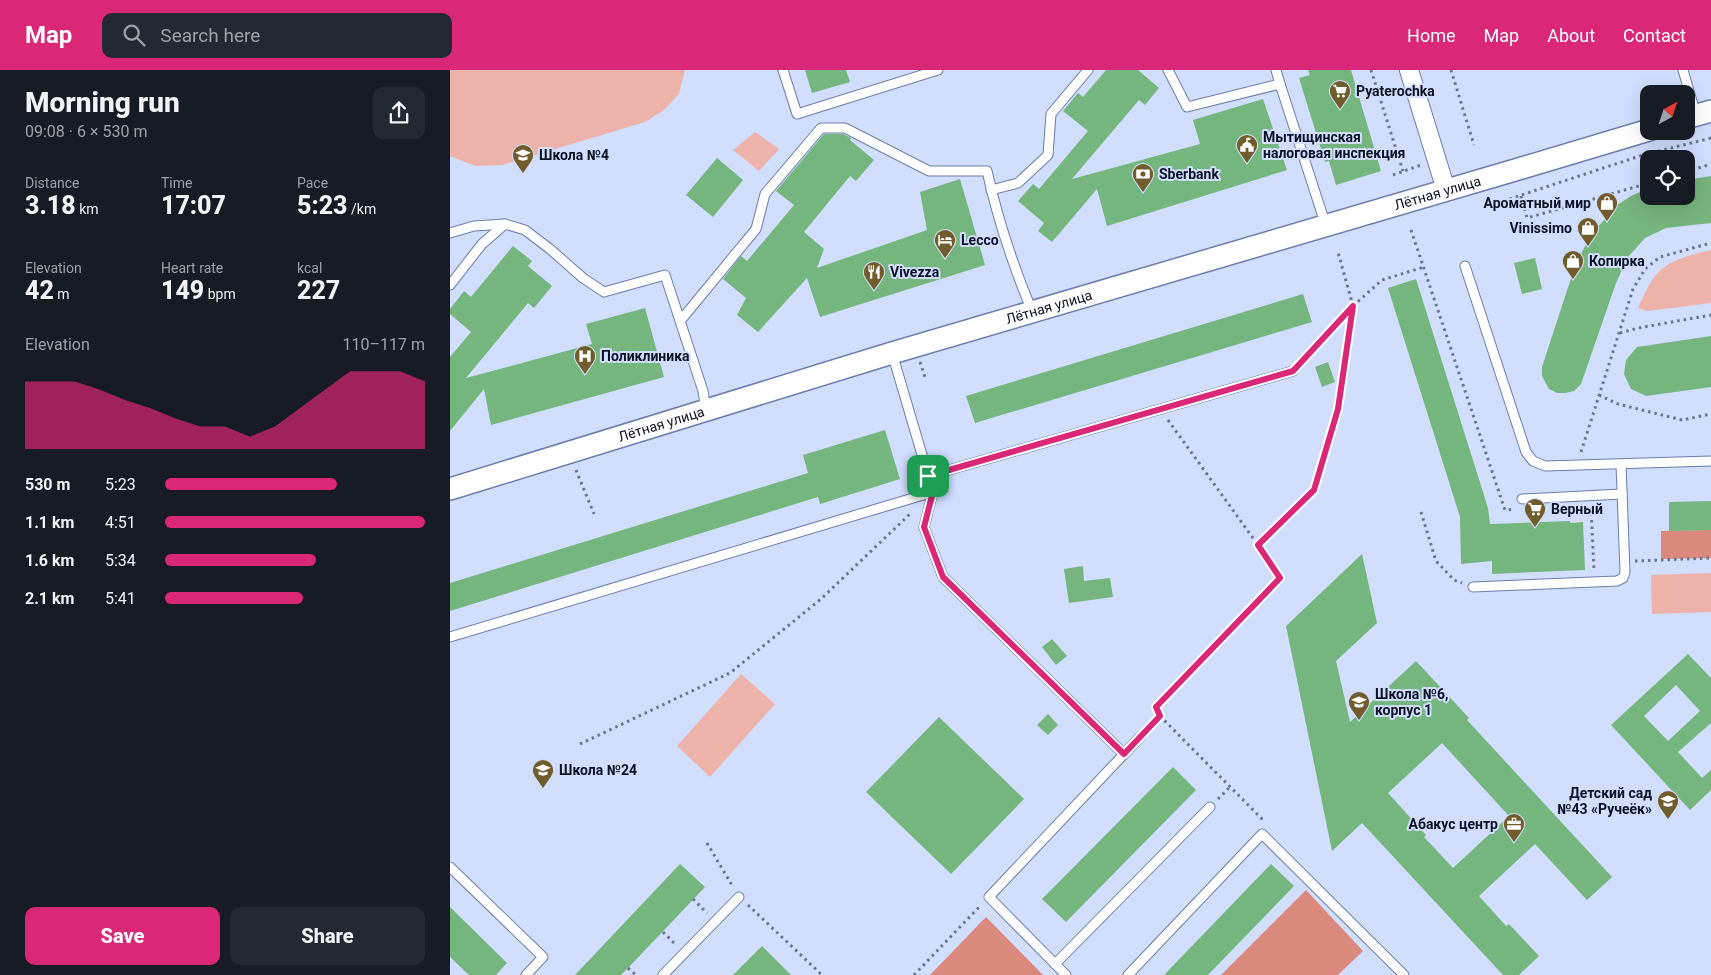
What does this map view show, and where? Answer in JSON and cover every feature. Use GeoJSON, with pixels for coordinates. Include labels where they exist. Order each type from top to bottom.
{"type":"FeatureCollection","features":[{"type":"Feature","properties":{"kind":"street"},"geometry":{"type":"LineString","coordinates":[[1410,70],[1446,190]]}},
{"type":"Feature","properties":{"kind":"street","name":"Лётная улица"},"geometry":{"type":"LineString","coordinates":[[450,489],[892,353],[1640,133]]}},
{"type":"Feature","properties":{"kind":"lane"},"geometry":{"type":"LineString","coordinates":[[783,70],[797,114],[938,70]]}},
{"type":"Feature","properties":{"kind":"lane"},"geometry":{"type":"LineString","coordinates":[[991,190],[1018,183],[1048,155],[1051,114],[1088,70]]}},
{"type":"Feature","properties":{"kind":"lane"},"geometry":{"type":"LineString","coordinates":[[1168,70],[1187,107],[1280,84]]}},
{"type":"Feature","properties":{"kind":"lane"},"geometry":{"type":"LineString","coordinates":[[1276,70],[1326,226]]}},
{"type":"Feature","properties":{"kind":"lane"},"geometry":{"type":"LineString","coordinates":[[1683,70],[1698,115]]}},
{"type":"Feature","properties":{"kind":"lane"},"geometry":{"type":"LineString","coordinates":[[681,320],[756,229],[765,194],[821,128],[845,128],[929,170],[987,171],[991,190],[1032,312]]}},
{"type":"Feature","properties":{"kind":"lane"},"geometry":{"type":"LineString","coordinates":[[450,285],[482,244],[505,224]]}},
{"type":"Feature","properties":{"kind":"lane"},"geometry":{"type":"LineString","coordinates":[[450,233],[474,226],[505,224],[525,230],[583,278],[604,292],[665,275],[703,391],[706,410]]}},
{"type":"Feature","properties":{"kind":"lane"},"geometry":{"type":"LineString","coordinates":[[1464,266],[1526,452],[1533,461],[1544,466],[1711,462]]}},
{"type":"Feature","properties":{"kind":"lane"},"geometry":{"type":"LineString","coordinates":[[892,353],[933,492],[924,527],[943,577],[1124,754]]}},
{"type":"Feature","properties":{"kind":"lane"},"geometry":{"type":"LineString","coordinates":[[928,476],[1293,371]]}},
{"type":"Feature","properties":{"kind":"lane"},"geometry":{"type":"LineString","coordinates":[[1473,587],[1617,581],[1622,578],[1625,572],[1621,464]]}},
{"type":"Feature","properties":{"kind":"lane"},"geometry":{"type":"LineString","coordinates":[[450,637],[933,492]]}},
{"type":"Feature","properties":{"kind":"lane"},"geometry":{"type":"LineString","coordinates":[[1522,498],[1622,494]]}},
{"type":"Feature","properties":{"kind":"lane"},"geometry":{"type":"LineString","coordinates":[[1066,975],[989,897],[1141,736]]}},
{"type":"Feature","properties":{"kind":"lane"},"geometry":{"type":"LineString","coordinates":[[1055,964],[1210,807]]}},
{"type":"Feature","properties":{"kind":"lane"},"geometry":{"type":"LineString","coordinates":[[1128,975],[1262,834],[1404,975]]}},
{"type":"Feature","properties":{"kind":"lane"},"geometry":{"type":"LineString","coordinates":[[450,867],[544,957],[526,975]]}},
{"type":"Feature","properties":{"kind":"lane"},"geometry":{"type":"LineString","coordinates":[[663,975],[739,896]]}},
{"type":"Feature","properties":{"kind":"path"},"geometry":{"type":"LineString","coordinates":[[1371,70],[1403,171]]}},
{"type":"Feature","properties":{"kind":"path"},"geometry":{"type":"LineString","coordinates":[[1450,70],[1474,145]]}},
{"type":"Feature","properties":{"kind":"path"},"geometry":{"type":"LineString","coordinates":[[1492,205],[1643,155],[1711,138]]}},
{"type":"Feature","properties":{"kind":"path"},"geometry":{"type":"LineString","coordinates":[[1695,169],[1711,164]]}},
{"type":"Feature","properties":{"kind":"path"},"geometry":{"type":"LineString","coordinates":[[1521,196],[1527,218],[1640,186]]}},
{"type":"Feature","properties":{"kind":"path"},"geometry":{"type":"LineString","coordinates":[[1411,230],[1505,510],[1524,509]]}},
{"type":"Feature","properties":{"kind":"path"},"geometry":{"type":"LineString","coordinates":[[1577,465],[1633,289],[1645,269],[1660,257],[1711,243]]}},
{"type":"Feature","properties":{"kind":"path"},"geometry":{"type":"LineString","coordinates":[[1258,545],[1314,490],[1338,409],[1353,306],[1338,252]]}},
{"type":"Feature","properties":{"kind":"path"},"geometry":{"type":"LineString","coordinates":[[1293,371],[1353,306],[1382,280],[1424,266]]}},
{"type":"Feature","properties":{"kind":"path"},"geometry":{"type":"LineString","coordinates":[[1619,333],[1711,315]]}},
{"type":"Feature","properties":{"kind":"path"},"geometry":{"type":"LineString","coordinates":[[920,361],[925,377]]}},
{"type":"Feature","properties":{"kind":"path"},"geometry":{"type":"LineString","coordinates":[[1599,396],[1618,404],[1682,420],[1711,414]]}},
{"type":"Feature","properties":{"kind":"path"},"geometry":{"type":"LineString","coordinates":[[1141,736],[1160,716],[1156,707],[1280,578],[1161,409]]}},
{"type":"Feature","properties":{"kind":"path"},"geometry":{"type":"LineString","coordinates":[[576,469],[594,514]]}},
{"type":"Feature","properties":{"kind":"path"},"geometry":{"type":"LineString","coordinates":[[580,744],[730,673],[821,599],[933,492]]}},
{"type":"Feature","properties":{"kind":"path"},"geometry":{"type":"LineString","coordinates":[[1582,507],[1592,507],[1595,582]]}},
{"type":"Feature","properties":{"kind":"path"},"geometry":{"type":"LineString","coordinates":[[1421,512],[1436,561],[1454,580],[1473,587]]}},
{"type":"Feature","properties":{"kind":"path"},"geometry":{"type":"LineString","coordinates":[[1624,562],[1711,558]]}},
{"type":"Feature","properties":{"kind":"path"},"geometry":{"type":"LineString","coordinates":[[707,843],[739,896],[822,975]]}},
{"type":"Feature","properties":{"kind":"path"},"geometry":{"type":"LineString","coordinates":[[914,975],[989,897]]}},
{"type":"Feature","properties":{"kind":"path"},"geometry":{"type":"LineString","coordinates":[[693,899],[716,921]]}},
{"type":"Feature","properties":{"kind":"path"},"geometry":{"type":"LineString","coordinates":[[662,932],[684,953]]}},
{"type":"Feature","properties":{"kind":"path"},"geometry":{"type":"LineString","coordinates":[[628,968],[636,975]]}},
{"type":"Feature","properties":{"kind":"shaded area"},"geometry":{"type":"Polygon","coordinates":[[[450,70],[685,70],[679,94],[664,110],[645,122],[502,165],[475,166],[450,156],[450,70]]]}},
{"type":"Feature","properties":{"kind":"shaded area"},"geometry":{"type":"Polygon","coordinates":[[[755,132],[779,149],[759,171],[733,150],[755,132]]]}},
{"type":"Feature","properties":{"kind":"shaded area"},"geometry":{"type":"Polygon","coordinates":[[[1711,250],[1711,303],[1648,311],[1638,308],[1651,281],[1663,268],[1679,259],[1711,250]]]}},
{"type":"Feature","properties":{"kind":"shaded area"},"geometry":{"type":"Polygon","coordinates":[[[1711,530],[1711,558],[1661,559],[1661,531],[1711,530]]]}},
{"type":"Feature","properties":{"kind":"shaded area"},"geometry":{"type":"Polygon","coordinates":[[[1711,573],[1711,612],[1652,614],[1651,575],[1711,573]]]}},
{"type":"Feature","properties":{"kind":"shaded area"},"geometry":{"type":"Polygon","coordinates":[[[741,674],[775,704],[710,777],[677,746],[741,674]]]}},
{"type":"Feature","properties":{"kind":"shaded area"},"geometry":{"type":"Polygon","coordinates":[[[1306,890],[1363,951],[1338,975],[1221,975],[1306,890]]]}},
{"type":"Feature","properties":{"kind":"shaded area"},"geometry":{"type":"Polygon","coordinates":[[[986,917],[1043,975],[930,975],[986,917]]]}},
{"type":"Feature","properties":{"kind":"building"},"geometry":{"type":"Polygon","coordinates":[[[805,70],[846,70],[850,82],[812,93],[805,70]]]}},
{"type":"Feature","properties":{"kind":"building"},"geometry":{"type":"Polygon","coordinates":[[[1106,70],[1138,70],[1159,88],[1145,105],[1139,100],[1072,179],[1200,144],[1193,120],[1263,99],[1287,170],[1107,226],[1097,189],[1052,242],[1038,231],[1044,223],[1018,201],[1033,184],[1039,189],[1088,131],[1063,111],[1078,93],[1083,97],[1106,70]]]}},
{"type":"Feature","properties":{"kind":"building"},"geometry":{"type":"Polygon","coordinates":[[[1308,70],[1351,70],[1381,171],[1336,185],[1329,161],[1325,162],[1299,78],[1310,75],[1308,70]]]}},
{"type":"Feature","properties":{"kind":"building"},"geometry":{"type":"Polygon","coordinates":[[[824,134],[843,134],[851,138],[850,140],[874,160],[856,181],[850,176],[804,232],[824,249],[817,268],[927,230],[920,192],[960,179],[985,265],[820,317],[807,278],[758,332],[737,315],[746,298],[723,279],[741,256],[747,261],[794,205],[776,191],[824,134]]]}},
{"type":"Feature","properties":{"kind":"building"},"geometry":{"type":"Polygon","coordinates":[[[717,158],[743,180],[713,217],[686,195],[717,158]]]}},
{"type":"Feature","properties":{"kind":"building"},"geometry":{"type":"Polygon","coordinates":[[[1711,176],[1711,223],[1666,228],[1645,238],[1628,257],[1616,283],[1581,384],[1574,391],[1565,393],[1557,393],[1549,389],[1542,376],[1542,367],[1576,263],[1591,235],[1617,205],[1640,192],[1640,205],[1695,205],[1695,179],[1711,176]]]}},
{"type":"Feature","properties":{"kind":"building"},"geometry":{"type":"Polygon","coordinates":[[[513,246],[532,261],[528,266],[552,286],[534,308],[528,303],[466,378],[592,344],[586,324],[645,308],[664,377],[491,425],[484,389],[450,431],[450,357],[471,332],[450,314],[450,309],[464,291],[471,297],[513,246]]]}},
{"type":"Feature","properties":{"kind":"building"},"geometry":{"type":"Polygon","coordinates":[[[1535,258],[1542,289],[1522,294],[1514,263],[1535,258]]]}},
{"type":"Feature","properties":{"kind":"building"},"geometry":{"type":"Polygon","coordinates":[[[1416,279],[1488,508],[1490,524],[1583,522],[1585,570],[1492,574],[1492,561],[1461,564],[1460,517],[1388,288],[1416,279]]]}},
{"type":"Feature","properties":{"kind":"building"},"geometry":{"type":"Polygon","coordinates":[[[1303,294],[1312,322],[975,423],[966,396],[1303,294]]]}},
{"type":"Feature","properties":{"kind":"building"},"geometry":{"type":"Polygon","coordinates":[[[1711,336],[1711,387],[1646,396],[1631,389],[1624,374],[1626,360],[1637,347],[1711,336]]]}},
{"type":"Feature","properties":{"kind":"building"},"geometry":{"type":"Polygon","coordinates":[[[1328,362],[1335,382],[1322,387],[1315,367],[1328,362]]]}},
{"type":"Feature","properties":{"kind":"building"},"geometry":{"type":"Polygon","coordinates":[[[885,430],[900,479],[820,504],[818,497],[450,611],[450,583],[808,473],[803,455],[885,430]]]}},
{"type":"Feature","properties":{"kind":"building"},"geometry":{"type":"Polygon","coordinates":[[[1711,501],[1711,530],[1669,531],[1669,502],[1711,501]]]}},
{"type":"Feature","properties":{"kind":"building"},"geometry":{"type":"Polygon","coordinates":[[[1362,554],[1377,623],[1336,661],[1350,722],[1416,661],[1469,718],[1467,720],[1612,877],[1587,900],[1535,844],[1479,896],[1506,926],[1509,924],[1539,956],[1519,975],[1503,975],[1362,823],[1332,851],[1286,626],[1362,554]],[[1442,743],[1388,793],[1426,835],[1424,837],[1453,868],[1509,816],[1442,743]]]}},
{"type":"Feature","properties":{"kind":"building"},"geometry":{"type":"Polygon","coordinates":[[[1083,566],[1084,581],[1110,578],[1113,597],[1069,603],[1064,569],[1083,566]]]}},
{"type":"Feature","properties":{"kind":"building"},"geometry":{"type":"Polygon","coordinates":[[[1052,639],[1067,656],[1056,665],[1042,647],[1052,639]]]}},
{"type":"Feature","properties":{"kind":"building"},"geometry":{"type":"Polygon","coordinates":[[[1688,654],[1711,678],[1711,723],[1678,752],[1702,778],[1711,770],[1711,790],[1690,810],[1611,725],[1688,654]],[[1676,685],[1644,716],[1668,741],[1700,711],[1676,685]]]}},
{"type":"Feature","properties":{"kind":"building"},"geometry":{"type":"Polygon","coordinates":[[[1048,714],[1058,725],[1048,735],[1037,725],[1048,714]]]}},
{"type":"Feature","properties":{"kind":"building"},"geometry":{"type":"Polygon","coordinates":[[[939,717],[1024,799],[951,874],[866,792],[939,717]]]}},
{"type":"Feature","properties":{"kind":"building"},"geometry":{"type":"Polygon","coordinates":[[[1173,767],[1196,790],[1066,922],[1042,899],[1173,767]]]}},
{"type":"Feature","properties":{"kind":"building"},"geometry":{"type":"Polygon","coordinates":[[[680,864],[705,887],[621,975],[575,975],[680,864]]]}},
{"type":"Feature","properties":{"kind":"building"},"geometry":{"type":"Polygon","coordinates":[[[1271,864],[1294,886],[1208,975],[1164,975],[1271,864]]]}},
{"type":"Feature","properties":{"kind":"building"},"geometry":{"type":"Polygon","coordinates":[[[450,907],[507,963],[496,975],[469,975],[450,957],[450,907]]]}},
{"type":"Feature","properties":{"kind":"building"},"geometry":{"type":"Polygon","coordinates":[[[762,946],[791,975],[733,975],[762,946]]]}},
{"type":"Feature","properties":{"kind":"place","name":"Pyaterochka"},"geometry":{"type":"Point","coordinates":[1340,110]}},
{"type":"Feature","properties":{"kind":"place","name":"Мытищинская налоговая инспекция"},"geometry":{"type":"Point","coordinates":[1247,164]}},
{"type":"Feature","properties":{"kind":"place","name":"Школа №4"},"geometry":{"type":"Point","coordinates":[523,174]}},
{"type":"Feature","properties":{"kind":"place","name":"Sberbank"},"geometry":{"type":"Point","coordinates":[1143,193]}},
{"type":"Feature","properties":{"kind":"place","name":"Ароматный мир"},"geometry":{"type":"Point","coordinates":[1607,222]}},
{"type":"Feature","properties":{"kind":"place","name":"Vinissimo"},"geometry":{"type":"Point","coordinates":[1588,247]}},
{"type":"Feature","properties":{"kind":"place","name":"Lecco"},"geometry":{"type":"Point","coordinates":[945,259]}},
{"type":"Feature","properties":{"kind":"place","name":"Копирка"},"geometry":{"type":"Point","coordinates":[1573,280]}},
{"type":"Feature","properties":{"kind":"place","name":"Vivezza"},"geometry":{"type":"Point","coordinates":[874,291]}},
{"type":"Feature","properties":{"kind":"place","name":"Поликлиника"},"geometry":{"type":"Point","coordinates":[585,375]}},
{"type":"Feature","properties":{"kind":"place","name":"Верный"},"geometry":{"type":"Point","coordinates":[1535,528]}},
{"type":"Feature","properties":{"kind":"place","name":"Школа №6, корпус 1"},"geometry":{"type":"Point","coordinates":[1359,721]}},
{"type":"Feature","properties":{"kind":"place","name":"Школа №24"},"geometry":{"type":"Point","coordinates":[543,789]}},
{"type":"Feature","properties":{"kind":"place","name":"Детский сад №43 «Ручеёк»"},"geometry":{"type":"Point","coordinates":[1668,820]}},
{"type":"Feature","properties":{"kind":"place","name":"Абакус центр"},"geometry":{"type":"Point","coordinates":[1514,843]}},
{"type":"Feature","properties":{"kind":"route"},"geometry":{"type":"LineString","coordinates":[[1353,306],[1338,409],[1314,490],[1258,545],[1280,578],[1156,707],[1160,716],[1124,754],[943,577],[924,527],[933,492],[928,476],[1293,371],[1353,306]]}}]}
